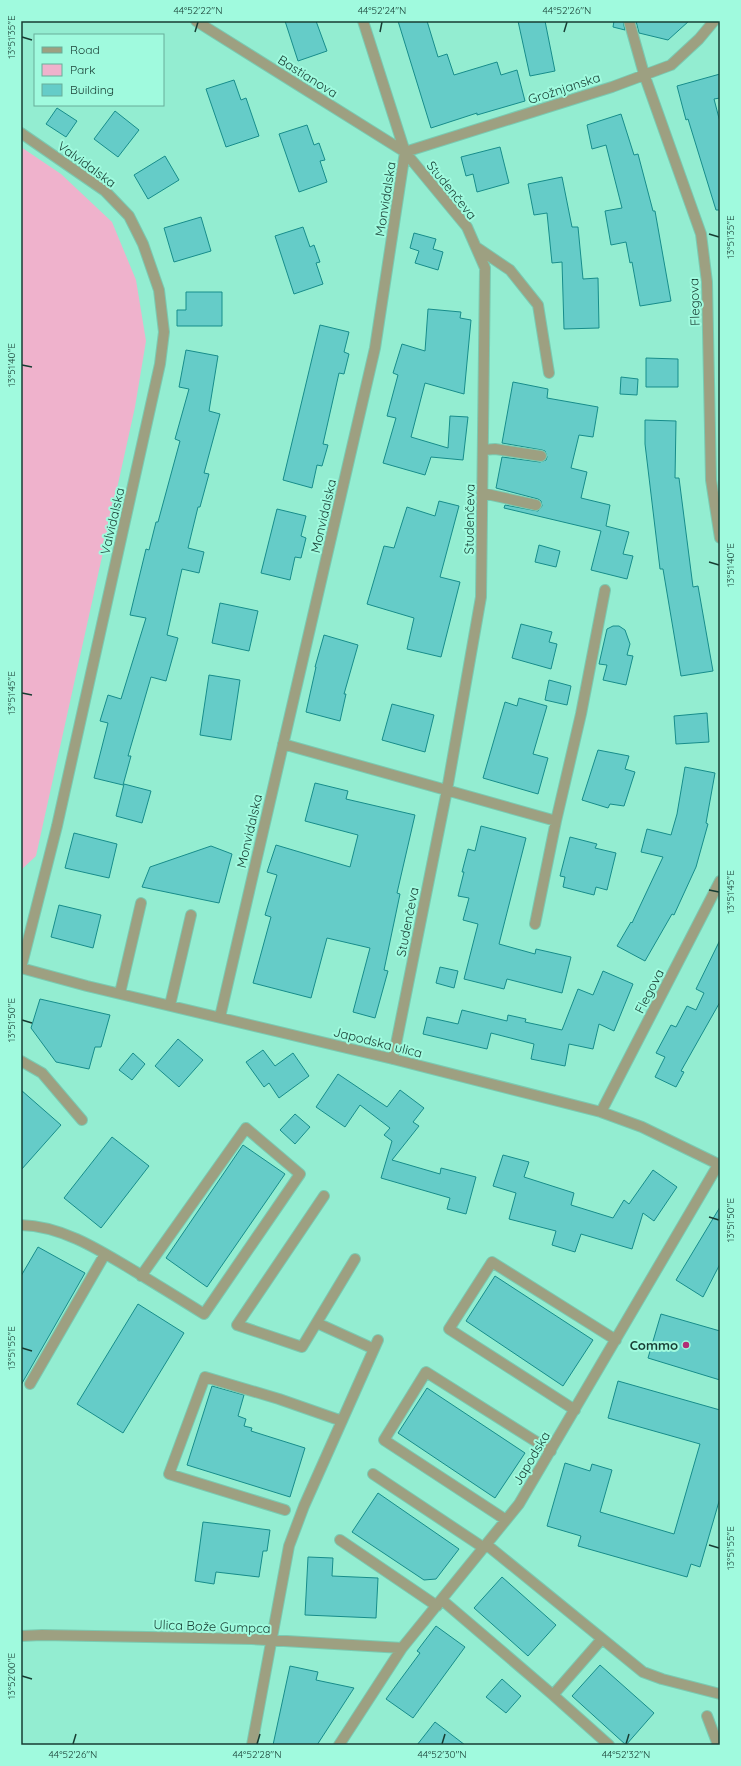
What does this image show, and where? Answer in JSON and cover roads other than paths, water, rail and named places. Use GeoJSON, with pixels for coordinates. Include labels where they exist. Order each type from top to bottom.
{"type":"FeatureCollection","features":[{"type":"Feature","properties":{"kind":"street","name":"Bastianova"},"geometry":{"type":"LineString","coordinates":[[196,21],[405,152]]}},
{"type":"Feature","properties":{"kind":"street","name":"Monvidalska"},"geometry":{"type":"LineString","coordinates":[[220,1016],[375,348],[405,152],[364,21]]}},
{"type":"Feature","properties":{"kind":"street","name":"Flegova"},"geometry":{"type":"LineString","coordinates":[[629,21],[644,74],[701,234],[708,282],[711,480],[720,538]]}},
{"type":"Feature","properties":{"kind":"street","name":"Grožnjanska"},"geometry":{"type":"LineString","coordinates":[[405,152],[612,87],[671,65],[700,39],[714,21]]}},
{"type":"Feature","properties":{"kind":"street","name":"Valvidalska"},"geometry":{"type":"LineString","coordinates":[[21,133],[105,191],[129,216],[143,244],[159,290],[164,332],[160,364],[59,818],[21,968]]}},
{"type":"Feature","properties":{"kind":"street","name":"Studenčeva"},"geometry":{"type":"LineString","coordinates":[[393,1059],[447,790],[481,597],[483,450],[485,268],[467,227],[405,152]]}},
{"type":"Feature","properties":{"kind":"street"},"geometry":{"type":"LineString","coordinates":[[476,247],[510,270],[538,305],[549,373]]}},
{"type":"Feature","properties":{"kind":"street"},"geometry":{"type":"LineString","coordinates":[[483,450],[495,449],[541,456]]}},
{"type":"Feature","properties":{"kind":"street"},"geometry":{"type":"LineString","coordinates":[[482,493],[536,504]]}},
{"type":"Feature","properties":{"kind":"street"},"geometry":{"type":"LineString","coordinates":[[535,924],[556,821],[581,714],[605,590]]}},
{"type":"Feature","properties":{"kind":"street"},"geometry":{"type":"LineString","coordinates":[[283,744],[556,821]]}},
{"type":"Feature","properties":{"kind":"street","name":"Flegova"},"geometry":{"type":"LineString","coordinates":[[601,1112],[720,881]]}},
{"type":"Feature","properties":{"kind":"street"},"geometry":{"type":"LineString","coordinates":[[120,993],[141,903]]}},
{"type":"Feature","properties":{"kind":"street"},"geometry":{"type":"LineString","coordinates":[[170,1005],[191,915]]}},
{"type":"Feature","properties":{"kind":"street","name":"Japodska ulica"},"geometry":{"type":"LineString","coordinates":[[21,968],[220,1016],[601,1112],[642,1128],[719,1165]]}},
{"type":"Feature","properties":{"kind":"street"},"geometry":{"type":"LineString","coordinates":[[21,1061],[42,1073],[82,1120]]}},
{"type":"Feature","properties":{"kind":"street"},"geometry":{"type":"LineString","coordinates":[[21,1225],[32,1225],[68,1235],[105,1254],[141,1276],[204,1314],[300,1174],[246,1128],[141,1276]]}},
{"type":"Feature","properties":{"kind":"street","name":"Japodska"},"geometry":{"type":"LineString","coordinates":[[339,1745],[402,1648],[519,1504],[719,1165]]}},
{"type":"Feature","properties":{"kind":"street"},"geometry":{"type":"LineString","coordinates":[[324,1196],[237,1324],[302,1347],[355,1259]]}},
{"type":"Feature","properties":{"kind":"street"},"geometry":{"type":"LineString","coordinates":[[30,1384],[105,1254]]}},
{"type":"Feature","properties":{"kind":"street"},"geometry":{"type":"LineString","coordinates":[[575,1410],[449,1329],[492,1262],[616,1340]]}},
{"type":"Feature","properties":{"kind":"street"},"geometry":{"type":"LineString","coordinates":[[252,1745],[289,1546],[304,1506],[376,1345],[317,1323]]}},
{"type":"Feature","properties":{"kind":"street"},"geometry":{"type":"LineString","coordinates":[[506,1520],[384,1440],[426,1372],[551,1450]]}},
{"type":"Feature","properties":{"kind":"street"},"geometry":{"type":"LineString","coordinates":[[285,1510],[169,1474],[205,1377],[279,1399],[342,1421]]}},
{"type":"Feature","properties":{"kind":"street"},"geometry":{"type":"LineString","coordinates":[[373,1474],[485,1547],[642,1672],[662,1679],[720,1694]]}},
{"type":"Feature","properties":{"kind":"street"},"geometry":{"type":"LineString","coordinates":[[340,1540],[440,1603],[552,1695],[609,1745]]}},
{"type":"Feature","properties":{"kind":"street","name":"Ulica Bože Gumpca"},"geometry":{"type":"LineString","coordinates":[[21,1636],[42,1635],[271,1640],[402,1648]]}},
{"type":"Feature","properties":{"kind":"street"},"geometry":{"type":"LineString","coordinates":[[552,1695],[601,1640]]}},
{"type":"Feature","properties":{"kind":"street"},"geometry":{"type":"LineString","coordinates":[[707,1716],[718,1745]]}},
{"type":"Feature","properties":{"kind":"place","name":"Commo"},"geometry":{"type":"Point","coordinates":[686,1345]}}]}
